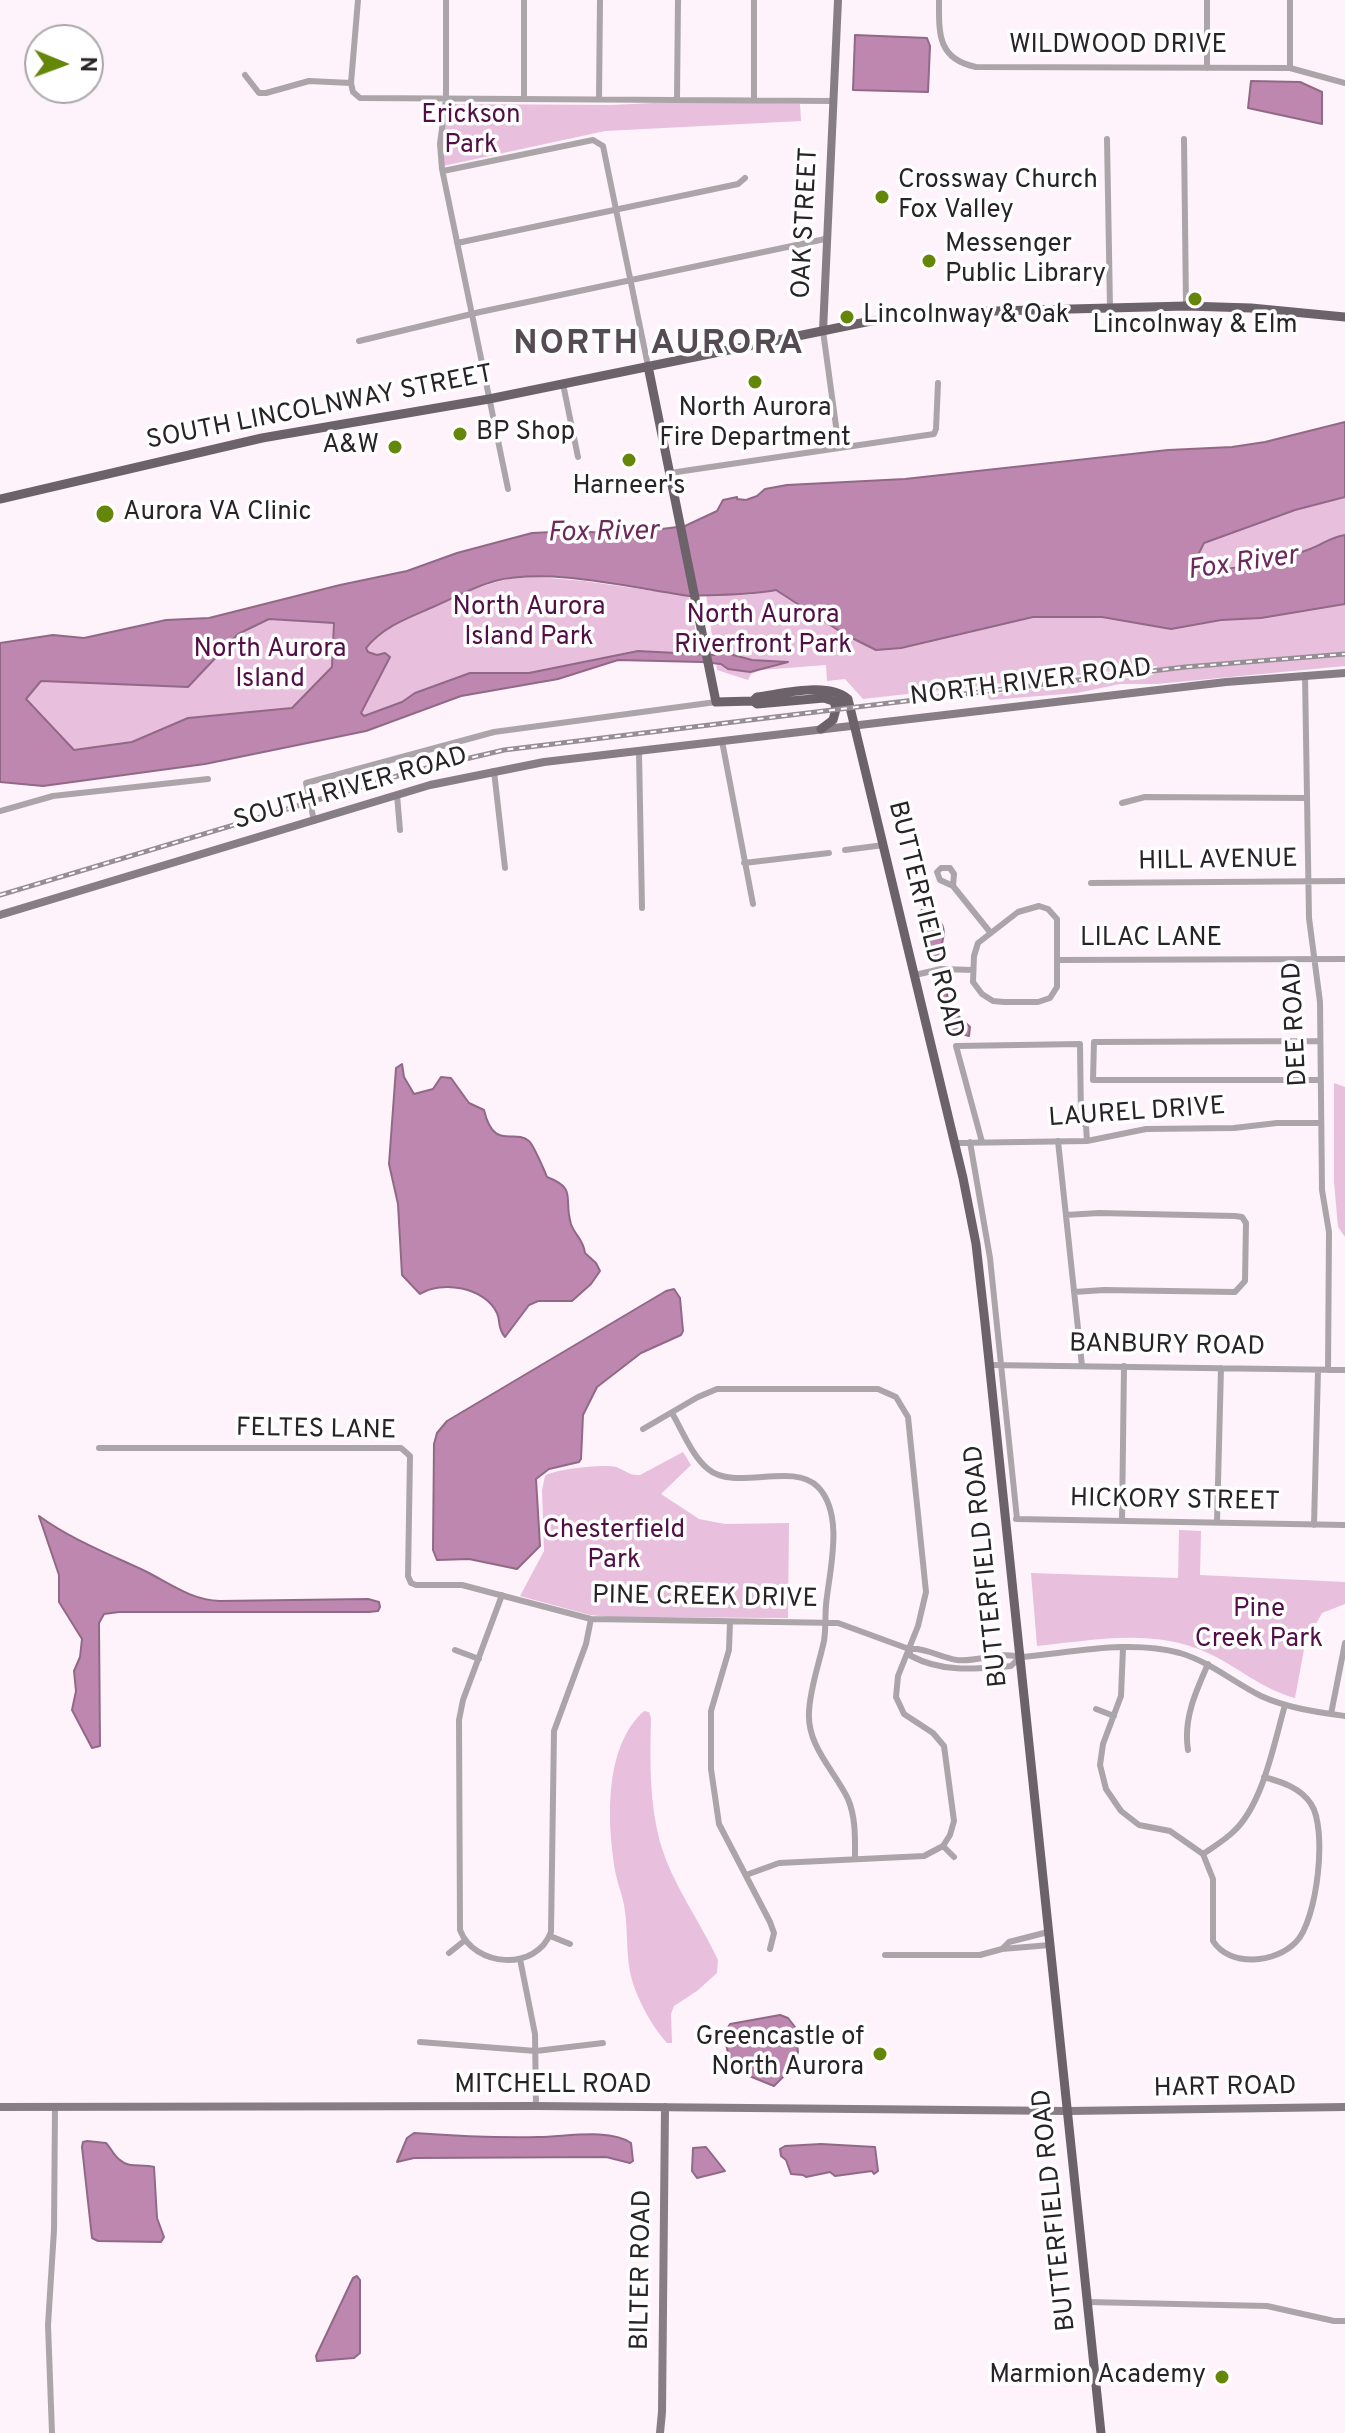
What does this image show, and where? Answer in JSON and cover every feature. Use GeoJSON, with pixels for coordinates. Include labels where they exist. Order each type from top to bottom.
{"type":"FeatureCollection","features":[{"type":"Feature","properties":{"kind":"main road","name":"SOUTH LINCOLNWAY STREET"},"geometry":{"type":"LineString","coordinates":[[0,499],[262,438],[489,399],[871,321],[943,313],[1186,306],[1251,308],[1345,317]]}},
{"type":"Feature","properties":{"kind":"main road"},"geometry":{"type":"LineString","coordinates":[[648,366],[716,702],[753,701],[757,704],[824,698],[848,706],[848,699],[843,695],[826,690],[757,697],[753,701]]}},
{"type":"Feature","properties":{"kind":"main road"},"geometry":{"type":"LineString","coordinates":[[821,729],[833,720],[836,709],[834,701]]}},
{"type":"Feature","properties":{"kind":"main road","name":"BUTTERFIELD ROAD"},"geometry":{"type":"LineString","coordinates":[[848,706],[955,1143],[976,1244],[1101,2433]]}},
{"type":"Feature","properties":{"kind":"street"},"geometry":{"type":"LineString","coordinates":[[358,0],[351,83],[355,95],[360,98],[833,101]]}},
{"type":"Feature","properties":{"kind":"street"},"geometry":{"type":"LineString","coordinates":[[446,0],[446,98],[440,144],[443,171],[508,489]]}},
{"type":"Feature","properties":{"kind":"street"},"geometry":{"type":"LineString","coordinates":[[524,0],[524,99]]}},
{"type":"Feature","properties":{"kind":"street"},"geometry":{"type":"LineString","coordinates":[[599,99],[600,0]]}},
{"type":"Feature","properties":{"kind":"street"},"geometry":{"type":"LineString","coordinates":[[677,99],[678,0]]}},
{"type":"Feature","properties":{"kind":"street"},"geometry":{"type":"LineString","coordinates":[[754,0],[754,100]]}},
{"type":"Feature","properties":{"kind":"street","name":"OAK STREET"},"geometry":{"type":"LineString","coordinates":[[838,0],[823,331],[839,448]]}},
{"type":"Feature","properties":{"kind":"street","name":"WILDWOOD DRIVE"},"geometry":{"type":"LineString","coordinates":[[939,0],[941,41],[956,60],[976,67],[1290,68],[1345,83]]}},
{"type":"Feature","properties":{"kind":"street"},"geometry":{"type":"LineString","coordinates":[[1207,0],[1207,68]]}},
{"type":"Feature","properties":{"kind":"street"},"geometry":{"type":"LineString","coordinates":[[1290,0],[1290,68]]}},
{"type":"Feature","properties":{"kind":"street"},"geometry":{"type":"LineString","coordinates":[[245,75],[259,93],[309,81],[351,83]]}},
{"type":"Feature","properties":{"kind":"street"},"geometry":{"type":"LineString","coordinates":[[1107,139],[1110,308]]}},
{"type":"Feature","properties":{"kind":"street"},"geometry":{"type":"LineString","coordinates":[[1184,139],[1186,306]]}},
{"type":"Feature","properties":{"kind":"street"},"geometry":{"type":"LineString","coordinates":[[443,171],[593,140],[599,142],[603,146],[648,366]]}},
{"type":"Feature","properties":{"kind":"street"},"geometry":{"type":"LineString","coordinates":[[457,243],[738,184],[745,178]]}},
{"type":"Feature","properties":{"kind":"street"},"geometry":{"type":"LineString","coordinates":[[359,341],[825,239]]}},
{"type":"Feature","properties":{"kind":"street"},"geometry":{"type":"LineString","coordinates":[[670,473],[936,432],[938,383]]}},
{"type":"Feature","properties":{"kind":"street"},"geometry":{"type":"LineString","coordinates":[[563,384],[578,457]]}},
{"type":"Feature","properties":{"kind":"street","name":"NORTH RIVER ROAD"},"geometry":{"type":"LineString","coordinates":[[722,741],[1196,685],[1345,673]]}},
{"type":"Feature","properties":{"kind":"street","name":"DEE ROAD"},"geometry":{"type":"LineString","coordinates":[[1305,675],[1309,918],[1320,1002],[1322,1190],[1329,1232],[1328,1370]]}},
{"type":"Feature","properties":{"kind":"street"},"geometry":{"type":"LineString","coordinates":[[314,821],[306,783],[433,746],[494,732],[716,702]]}},
{"type":"Feature","properties":{"kind":"street"},"geometry":{"type":"LineString","coordinates":[[722,741],[753,904]]}},
{"type":"Feature","properties":{"kind":"street","name":"SOUTH RIVER ROAD"},"geometry":{"type":"LineString","coordinates":[[0,915],[397,795],[494,771],[544,762],[722,741]]}},
{"type":"Feature","properties":{"kind":"street"},"geometry":{"type":"LineString","coordinates":[[639,753],[642,908]]}},
{"type":"Feature","properties":{"kind":"street"},"geometry":{"type":"LineString","coordinates":[[494,771],[505,868]]}},
{"type":"Feature","properties":{"kind":"street"},"geometry":{"type":"LineString","coordinates":[[0,811],[53,796],[208,779]]}},
{"type":"Feature","properties":{"kind":"street"},"geometry":{"type":"LineString","coordinates":[[397,795],[400,830]]}},
{"type":"Feature","properties":{"kind":"street"},"geometry":{"type":"LineString","coordinates":[[1122,803],[1145,797],[1306,798]]}},
{"type":"Feature","properties":{"kind":"street"},"geometry":{"type":"LineString","coordinates":[[845,850],[884,845]]}},
{"type":"Feature","properties":{"kind":"street"},"geometry":{"type":"LineString","coordinates":[[744,863],[829,853]]}},
{"type":"Feature","properties":{"kind":"street","name":"HILL AVENUE"},"geometry":{"type":"LineString","coordinates":[[1091,883],[1345,881]]}},
{"type":"Feature","properties":{"kind":"street"},"geometry":{"type":"LineString","coordinates":[[953,886],[990,932]]}},
{"type":"Feature","properties":{"kind":"street"},"geometry":{"type":"LineString","coordinates":[[915,975],[941,969],[973,970],[978,943],[1026,909],[1039,906],[1048,909],[1057,919],[1057,960]]}},
{"type":"Feature","properties":{"kind":"street","name":"LILAC LANE"},"geometry":{"type":"LineString","coordinates":[[973,970],[973,982],[982,994],[993,1001],[1038,1002],[1050,998],[1057,987],[1057,960],[1345,959]]}},
{"type":"Feature","properties":{"kind":"street"},"geometry":{"type":"LineString","coordinates":[[1320,1041],[1094,1042],[1093,1080],[1320,1080]]}},
{"type":"Feature","properties":{"kind":"street","name":"BUTTERFIELD ROAD"},"geometry":{"type":"LineString","coordinates":[[982,1142],[956,1046],[1080,1044],[1081,1120],[1086,1126],[1087,1141]]}},
{"type":"Feature","properties":{"kind":"street","name":"LAUREL DRIVE"},"geometry":{"type":"LineString","coordinates":[[955,1143],[1087,1141],[1146,1129],[1321,1123]]}},
{"type":"Feature","properties":{"kind":"street"},"geometry":{"type":"LineString","coordinates":[[1058,1141],[1082,1366]]}},
{"type":"Feature","properties":{"kind":"street"},"geometry":{"type":"LineString","coordinates":[[970,1142],[987,1237],[1017,1519]]}},
{"type":"Feature","properties":{"kind":"street"},"geometry":{"type":"LineString","coordinates":[[1066,1215],[1235,1216],[1244,1218],[1246,1223],[1246,1278],[1239,1290],[1231,1293],[1074,1292]]}},
{"type":"Feature","properties":{"kind":"street","name":"BANBURY ROAD"},"geometry":{"type":"LineString","coordinates":[[989,1365],[1345,1370]]}},
{"type":"Feature","properties":{"kind":"street"},"geometry":{"type":"LineString","coordinates":[[1122,1521],[1124,1366]]}},
{"type":"Feature","properties":{"kind":"street"},"geometry":{"type":"LineString","coordinates":[[1217,1522],[1221,1368]]}},
{"type":"Feature","properties":{"kind":"street"},"geometry":{"type":"LineString","coordinates":[[1314,1525],[1318,1370]]}},
{"type":"Feature","properties":{"kind":"street"},"geometry":{"type":"LineString","coordinates":[[896,1397],[902,1388]]}},
{"type":"Feature","properties":{"kind":"street"},"geometry":{"type":"LineString","coordinates":[[643,1429],[698,1397],[723,1389],[878,1389],[896,1397],[908,1417],[925,1576],[925,1605],[898,1676],[896,1697],[904,1714],[938,1738],[947,1754],[954,1821],[950,1835],[943,1846],[924,1856],[779,1863],[746,1875]]}},
{"type":"Feature","properties":{"kind":"street"},"geometry":{"type":"LineString","coordinates":[[672,1413],[699,1458],[714,1473],[735,1477],[799,1478],[821,1485],[829,1509],[834,1553],[826,1622],[810,1701],[810,1729],[817,1747],[849,1801],[854,1826],[855,1859]]}},
{"type":"Feature","properties":{"kind":"street","name":"FELTES LANE"},"geometry":{"type":"LineString","coordinates":[[99,1448],[401,1448],[410,1456],[408,1576]]}},
{"type":"Feature","properties":{"kind":"street","name":"HICKORY STREET"},"geometry":{"type":"LineString","coordinates":[[1005,1519],[1345,1525]]}},
{"type":"Feature","properties":{"kind":"street","name":"PINE CREEK DRIVE"},"geometry":{"type":"LineString","coordinates":[[408,1576],[411,1583],[416,1585],[462,1585],[591,1619],[826,1622],[859,1628],[909,1649],[918,1648],[963,1661],[1008,1654],[1020,1657],[1123,1648],[1168,1650],[1208,1664],[1257,1694],[1285,1705],[1345,1716]]}},
{"type":"Feature","properties":{"kind":"street"},"geometry":{"type":"LineString","coordinates":[[502,1595],[463,1700],[459,1720],[459,1917],[464,1941],[485,1957],[520,1959],[538,1951],[550,1936],[553,1922],[554,1731],[586,1644],[591,1619]]}},
{"type":"Feature","properties":{"kind":"street"},"geometry":{"type":"LineString","coordinates":[[730,1622],[729,1650],[711,1711],[711,1769],[717,1818],[770,1922],[774,1933],[770,1949]]}},
{"type":"Feature","properties":{"kind":"street"},"geometry":{"type":"LineString","coordinates":[[1331,1714],[1345,1643]]}},
{"type":"Feature","properties":{"kind":"street"},"geometry":{"type":"LineString","coordinates":[[1123,1648],[1123,1685],[1103,1744],[1100,1765],[1112,1799],[1121,1811],[1139,1825],[1170,1831],[1203,1854],[1213,1879],[1213,1938],[1217,1947],[1252,1961],[1297,1942],[1310,1919],[1315,1902],[1319,1839],[1316,1816],[1309,1801],[1299,1791],[1283,1782],[1264,1777]]}},
{"type":"Feature","properties":{"kind":"street","name":"PINE CREEK DRIVE"},"geometry":{"type":"LineString","coordinates":[[909,1649],[911,1656],[922,1662],[961,1669],[1011,1666],[1020,1657]]}},
{"type":"Feature","properties":{"kind":"street"},"geometry":{"type":"LineString","coordinates":[[455,1650],[479,1659]]}},
{"type":"Feature","properties":{"kind":"street"},"geometry":{"type":"LineString","coordinates":[[1188,1750],[1186,1735],[1194,1696],[1208,1664]]}},
{"type":"Feature","properties":{"kind":"street"},"geometry":{"type":"LineString","coordinates":[[1203,1854],[1235,1831],[1250,1809],[1264,1777],[1285,1705]]}},
{"type":"Feature","properties":{"kind":"street"},"geometry":{"type":"LineString","coordinates":[[1096,1709],[1114,1716]]}},
{"type":"Feature","properties":{"kind":"street"},"geometry":{"type":"LineString","coordinates":[[943,1846],[954,1857]]}},
{"type":"Feature","properties":{"kind":"street"},"geometry":{"type":"LineString","coordinates":[[1002,1949],[1009,1942],[1048,1932]]}},
{"type":"Feature","properties":{"kind":"street"},"geometry":{"type":"LineString","coordinates":[[550,1936],[570,1944]]}},
{"type":"Feature","properties":{"kind":"street"},"geometry":{"type":"LineString","coordinates":[[449,1953],[464,1941]]}},
{"type":"Feature","properties":{"kind":"street"},"geometry":{"type":"LineString","coordinates":[[885,1955],[980,1955],[1002,1949],[1050,1945]]}},
{"type":"Feature","properties":{"kind":"street"},"geometry":{"type":"LineString","coordinates":[[520,1959],[536,2051],[536,2106]]}},
{"type":"Feature","properties":{"kind":"street"},"geometry":{"type":"LineString","coordinates":[[420,2042],[536,2051],[603,2043]]}},
{"type":"Feature","properties":{"kind":"street","name":"MITCHELL ROAD"},"geometry":{"type":"LineString","coordinates":[[0,2107],[536,2106],[1105,2111]]}},
{"type":"Feature","properties":{"kind":"street"},"geometry":{"type":"LineString","coordinates":[[52,2433],[48,2325],[54,2230],[55,2107]]}},
{"type":"Feature","properties":{"kind":"street","name":"BILTER ROAD"},"geometry":{"type":"LineString","coordinates":[[660,2433],[665,2107]]}},
{"type":"Feature","properties":{"kind":"street","name":"HART ROAD"},"geometry":{"type":"LineString","coordinates":[[1105,2111],[1345,2107]]}},
{"type":"Feature","properties":{"kind":"street"},"geometry":{"type":"LineString","coordinates":[[1087,2302],[1267,2306],[1345,2321]]}},
{"type":"Feature","properties":{"kind":"green space","name":"Erickson Park"},"geometry":{"type":"Polygon","coordinates":[[[693,101],[800,104],[801,121],[605,131],[443,166],[442,143],[449,104],[612,105],[693,101]]]}},
{"type":"Feature","properties":{"kind":"green space"},"geometry":{"type":"Polygon","coordinates":[[[1345,497],[1345,535],[1268,562],[1236,567],[1191,567],[1204,543],[1295,510],[1345,497]]]}},
{"type":"Feature","properties":{"kind":"green space","name":"North Aurora Island Park"},"geometry":{"type":"Polygon","coordinates":[[[526,576],[689,596],[700,654],[638,651],[529,673],[470,673],[364,716],[361,713],[390,658],[369,652],[366,648],[381,633],[469,591],[526,576]]]}},
{"type":"Feature","properties":{"kind":"green space","name":"North Aurora Riverfront Park"},"geometry":{"type":"Polygon","coordinates":[[[776,590],[815,617],[876,650],[901,648],[1033,617],[1102,617],[1171,629],[1345,604],[1345,666],[1157,684],[1120,684],[1077,693],[990,700],[986,695],[1153,675],[1157,666],[863,699],[845,679],[827,681],[826,665],[761,670],[751,674],[748,680],[717,670],[706,594],[749,595],[776,590]]]}},
{"type":"Feature","properties":{"kind":"green space","name":"North Aurora Island"},"geometry":{"type":"Polygon","coordinates":[[[269,619],[334,623],[332,667],[292,708],[188,718],[132,742],[74,750],[26,699],[41,681],[188,687],[238,634],[269,619]]]}},
{"type":"Feature","properties":{"kind":"green space"},"geometry":{"type":"Polygon","coordinates":[[[1334,1083],[1345,1087],[1345,1237],[1338,1227],[1334,1182],[1334,1083]]]}},
{"type":"Feature","properties":{"kind":"green space","name":"Chesterfield Park"},"geometry":{"type":"Polygon","coordinates":[[[683,1452],[691,1465],[661,1494],[699,1519],[725,1524],[789,1523],[788,1618],[608,1617],[520,1596],[544,1551],[542,1490],[545,1476],[568,1469],[601,1466],[640,1475],[683,1452]]]}},
{"type":"Feature","properties":{"kind":"green space","name":"Pine Creek Park"},"geometry":{"type":"Polygon","coordinates":[[[1179,1530],[1201,1531],[1200,1575],[1345,1582],[1345,1604],[1322,1613],[1305,1644],[1295,1698],[1187,1645],[1124,1638],[1037,1646],[1031,1573],[1178,1578],[1179,1530]]]}},
{"type":"Feature","properties":{"kind":"green space"},"geometry":{"type":"Polygon","coordinates":[[[644,1711],[649,1712],[651,1718],[652,1796],[660,1842],[679,1888],[718,1960],[717,1973],[674,2006],[671,2014],[672,2043],[667,2043],[655,2028],[632,1981],[625,1913],[611,1833],[611,1788],[615,1766],[631,1726],[644,1711]]]}},
{"type":"Feature","properties":{"kind":"water"},"geometry":{"type":"Polygon","coordinates":[[[855,35],[927,38],[930,46],[928,92],[853,90],[855,35]]]}},
{"type":"Feature","properties":{"kind":"water"},"geometry":{"type":"Polygon","coordinates":[[[1251,81],[1300,82],[1322,92],[1322,124],[1248,108],[1251,81]]]}},
{"type":"Feature","properties":{"kind":"water","name":"Fox River"},"geometry":{"type":"Polygon","coordinates":[[[1345,422],[1345,497],[1295,510],[1204,543],[1192,567],[1235,568],[1268,562],[1345,535],[1345,604],[1171,629],[1102,617],[1033,617],[901,648],[876,650],[844,634],[776,590],[689,596],[565,577],[516,577],[471,589],[397,623],[373,640],[366,648],[368,652],[377,655],[385,653],[390,657],[361,713],[364,716],[470,673],[529,673],[638,651],[715,655],[722,652],[752,660],[788,662],[750,672],[702,662],[618,660],[558,679],[461,696],[366,731],[205,764],[43,786],[0,782],[0,643],[53,635],[84,638],[166,620],[209,618],[407,571],[457,553],[532,533],[574,531],[623,534],[685,526],[717,511],[723,500],[737,497],[746,500],[765,489],[787,485],[905,479],[1265,442],[1345,422]],[[269,619],[238,634],[188,687],[41,681],[26,699],[74,750],[132,742],[188,718],[292,708],[332,667],[334,623],[269,619]]]}},
{"type":"Feature","properties":{"kind":"water"},"geometry":{"type":"Polygon","coordinates":[[[922,909],[943,926],[940,962],[932,963],[923,943],[919,921],[922,909]]]}},
{"type":"Feature","properties":{"kind":"water"},"geometry":{"type":"Polygon","coordinates":[[[945,985],[950,1008],[970,1027],[969,1036],[951,1031],[939,988],[945,985]]]}},
{"type":"Feature","properties":{"kind":"water"},"geometry":{"type":"Polygon","coordinates":[[[402,1064],[404,1077],[414,1094],[433,1089],[441,1077],[451,1078],[469,1103],[484,1110],[493,1131],[529,1141],[547,1177],[566,1190],[573,1228],[585,1253],[600,1271],[572,1301],[538,1301],[529,1305],[505,1337],[497,1313],[483,1297],[462,1288],[450,1287],[439,1287],[420,1294],[402,1275],[398,1204],[389,1164],[396,1068],[402,1064]]]}},
{"type":"Feature","properties":{"kind":"water"},"geometry":{"type":"Polygon","coordinates":[[[674,1289],[680,1298],[681,1335],[641,1353],[597,1387],[583,1415],[581,1459],[549,1469],[536,1479],[540,1546],[517,1569],[469,1559],[437,1560],[433,1550],[434,1444],[437,1433],[447,1421],[674,1289]]]}},
{"type":"Feature","properties":{"kind":"water"},"geometry":{"type":"Polygon","coordinates":[[[39,1516],[78,1539],[200,1598],[220,1601],[368,1599],[379,1602],[380,1607],[378,1611],[369,1612],[104,1614],[99,1623],[100,1746],[92,1748],[72,1710],[76,1691],[74,1671],[80,1657],[82,1639],[59,1602],[59,1575],[39,1516]]]}},
{"type":"Feature","properties":{"kind":"water"},"geometry":{"type":"Polygon","coordinates":[[[780,2015],[788,2018],[795,2027],[798,2052],[793,2067],[774,2086],[737,2071],[728,2054],[726,2035],[730,2024],[780,2015]]]}},
{"type":"Feature","properties":{"kind":"water"},"geometry":{"type":"Polygon","coordinates":[[[414,2133],[508,2137],[611,2136],[631,2143],[633,2161],[630,2163],[606,2157],[414,2158],[397,2162],[407,2138],[414,2133]]]}},
{"type":"Feature","properties":{"kind":"water"},"geometry":{"type":"Polygon","coordinates":[[[83,2142],[106,2143],[124,2163],[154,2167],[157,2218],[164,2237],[161,2242],[98,2241],[92,2238],[82,2147],[83,2142]]]}},
{"type":"Feature","properties":{"kind":"water"},"geometry":{"type":"Polygon","coordinates":[[[821,2144],[875,2147],[878,2171],[874,2174],[872,2171],[835,2176],[830,2172],[806,2177],[791,2174],[780,2149],[821,2144]]]}},
{"type":"Feature","properties":{"kind":"water"},"geometry":{"type":"Polygon","coordinates":[[[706,2147],[725,2171],[697,2178],[692,2171],[693,2148],[706,2147]]]}},
{"type":"Feature","properties":{"kind":"water"},"geometry":{"type":"Polygon","coordinates":[[[357,2276],[360,2280],[360,2353],[354,2358],[317,2361],[316,2356],[353,2278],[357,2276]]]}},
{"type":"Feature","properties":{"kind":"railway"},"geometry":{"type":"LineString","coordinates":[[0,895],[414,771],[504,750],[1185,667],[1345,654]]}},
{"type":"Feature","properties":{"kind":"place","name":"Crossway Church Fox Valley"},"geometry":{"type":"Point","coordinates":[882,197]}},
{"type":"Feature","properties":{"kind":"place","name":"Messenger Public Library"},"geometry":{"type":"Point","coordinates":[929,261]}},
{"type":"Feature","properties":{"kind":"place","name":"Lincolnway & Elm"},"geometry":{"type":"Point","coordinates":[1195,299]}},
{"type":"Feature","properties":{"kind":"place","name":"Lincolnway & Oak"},"geometry":{"type":"Point","coordinates":[847,317]}},
{"type":"Feature","properties":{"kind":"place","name":"North Aurora Fire Department"},"geometry":{"type":"Point","coordinates":[755,382]}},
{"type":"Feature","properties":{"kind":"place","name":"BP Shop"},"geometry":{"type":"Point","coordinates":[460,434]}},
{"type":"Feature","properties":{"kind":"place","name":"A&W"},"geometry":{"type":"Point","coordinates":[395,447]}},
{"type":"Feature","properties":{"kind":"place","name":"Harneer's"},"geometry":{"type":"Point","coordinates":[629,460]}},
{"type":"Feature","properties":{"kind":"place","name":"Aurora VA Clinic"},"geometry":{"type":"Point","coordinates":[105,514]}},
{"type":"Feature","properties":{"kind":"place","name":"Greencastle of North Aurora"},"geometry":{"type":"Point","coordinates":[880,2054]}},
{"type":"Feature","properties":{"kind":"place","name":"Marmion Academy"},"geometry":{"type":"Point","coordinates":[1222,2377]}},
{"type":"Feature","properties":{"kind":"district","name":"NORTH AURORA"},"geometry":{"type":"Point","coordinates":[659,346]}}]}
